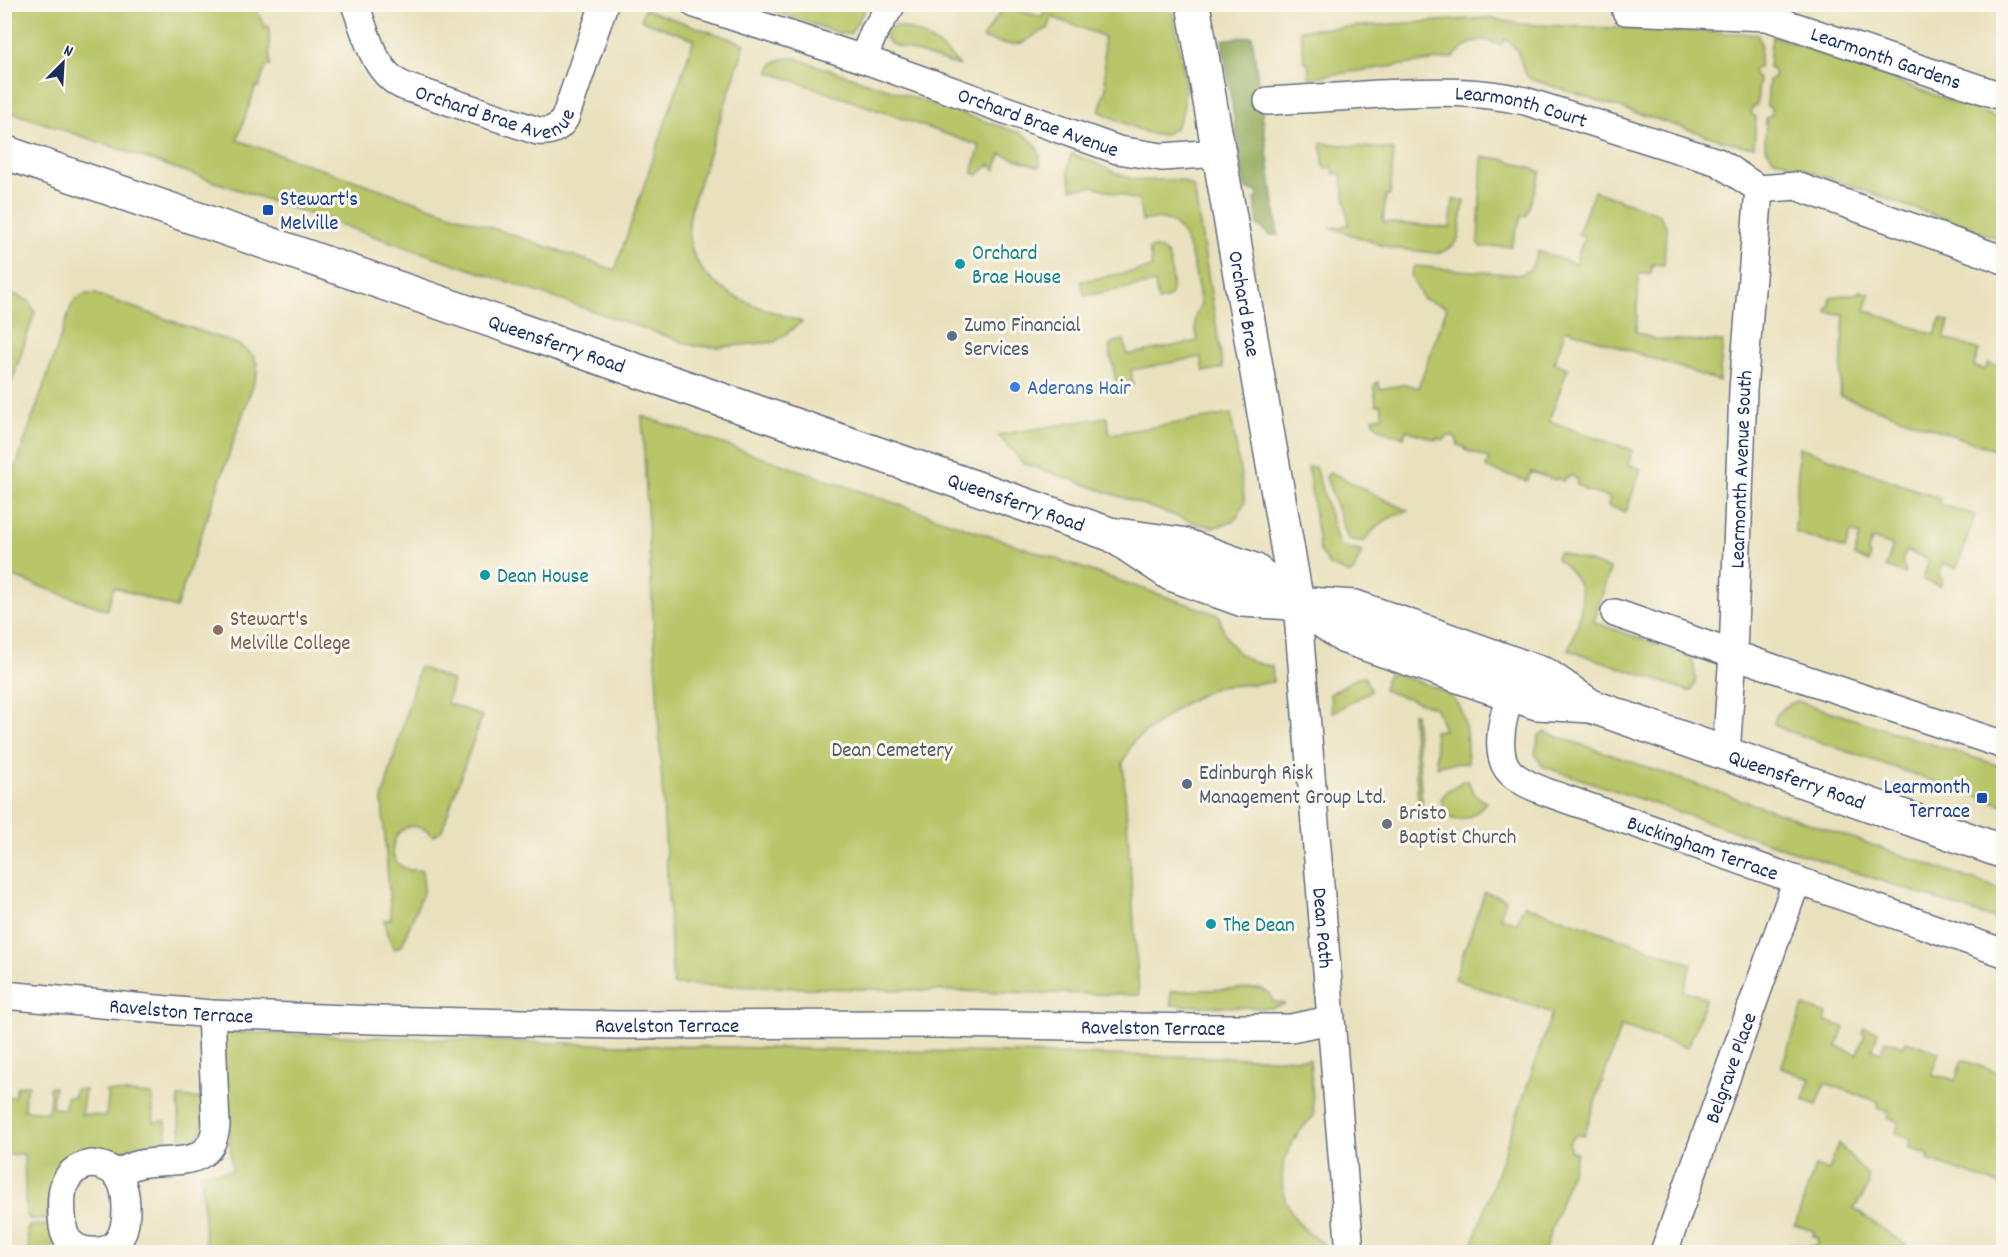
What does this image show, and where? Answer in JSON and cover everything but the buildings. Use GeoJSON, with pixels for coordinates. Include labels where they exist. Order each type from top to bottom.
{"type":"FeatureCollection","features":[{"type":"Feature","properties":{"kind":"main road","name":"Orchard Brae"},"geometry":{"type":"LineString","coordinates":[[1193,4],[1296,603]]}},
{"type":"Feature","properties":{"kind":"main road","name":"Queensferry Road"},"geometry":{"type":"LineString","coordinates":[[4,152],[1110,534],[1181,544],[1254,570],[1345,637],[1514,680],[1536,704],[1591,706],[2004,852]]}},
{"type":"Feature","properties":{"kind":"street","name":"Orchard Brae Avenue"},"geometry":{"type":"LineString","coordinates":[[355,4],[381,67],[394,81],[545,132],[559,126],[566,118],[604,4]]}},
{"type":"Feature","properties":{"kind":"street","name":"Orchard Brae Avenue"},"geometry":{"type":"LineString","coordinates":[[695,4],[863,59],[1118,150],[1162,157],[1218,153]]}},
{"type":"Feature","properties":{"kind":"street"},"geometry":{"type":"LineString","coordinates":[[863,59],[874,32],[892,4]]}},
{"type":"Feature","properties":{"kind":"street","name":"Learmonth Gardens"},"geometry":{"type":"LineString","coordinates":[[1626,11],[1767,11],[2004,97]]}},
{"type":"Feature","properties":{"kind":"street","name":"Learmonth Court"},"geometry":{"type":"LineString","coordinates":[[1268,101],[1440,91],[1482,92],[1525,100],[1718,162],[1759,189]]}},
{"type":"Feature","properties":{"kind":"street"},"geometry":{"type":"LineString","coordinates":[[1759,189],[1796,186],[2004,260]]}},
{"type":"Feature","properties":{"kind":"street","name":"Learmonth Avenue South"},"geometry":{"type":"LineString","coordinates":[[1726,753],[1733,654],[1743,390],[1759,189]]}},
{"type":"Feature","properties":{"kind":"street","name":"Dean Path"},"geometry":{"type":"LineString","coordinates":[[1296,603],[1350,1252]]}},
{"type":"Feature","properties":{"kind":"street"},"geometry":{"type":"LineString","coordinates":[[1614,613],[2004,745]]}},
{"type":"Feature","properties":{"kind":"street","name":"Buckingham Terrace"},"geometry":{"type":"LineString","coordinates":[[1514,680],[1501,731],[1501,751],[1508,770],[1521,780],[1546,792],[2004,953]]}},
{"type":"Feature","properties":{"kind":"street","name":"Belgrave Place"},"geometry":{"type":"LineString","coordinates":[[1664,1252],[1797,880]]}},
{"type":"Feature","properties":{"kind":"street","name":"Ravelston Terrace"},"geometry":{"type":"LineString","coordinates":[[4,995],[212,1014],[374,1020],[608,1024],[939,1024],[1291,1028],[1330,1020]]}},
{"type":"Feature","properties":{"kind":"street"},"geometry":{"type":"LineString","coordinates":[[118,1175],[124,1169],[137,1164],[200,1156],[212,1143],[216,1125],[212,1014]]}},
{"type":"Feature","properties":{"kind":"green space"},"geometry":{"type":"Polygon","coordinates":[[[5,4],[254,5],[265,27],[269,26],[270,66],[266,66],[259,87],[256,86],[237,140],[615,270],[694,39],[641,20],[644,9],[745,44],[692,205],[689,228],[692,249],[700,267],[712,281],[728,292],[765,309],[802,322],[775,342],[719,347],[695,346],[5,110],[5,4]]]}},
{"type":"Feature","properties":{"kind":"green space"},"geometry":{"type":"Polygon","coordinates":[[[756,5],[857,5],[865,10],[850,34],[839,33],[756,5]]]}},
{"type":"Feature","properties":{"kind":"green space"},"geometry":{"type":"Polygon","coordinates":[[[1046,5],[1171,5],[1182,57],[1184,79],[1181,117],[1173,130],[1154,135],[1099,111],[1106,89],[1103,36],[1052,17],[1048,29],[1021,43],[1004,44],[982,38],[1004,7],[1042,17],[1046,5]]]}},
{"type":"Feature","properties":{"kind":"green space"},"geometry":{"type":"Polygon","coordinates":[[[1488,18],[1519,24],[1757,34],[1761,43],[1759,67],[1753,72],[1759,79],[1757,105],[1751,111],[1756,117],[1754,146],[1744,146],[1718,139],[1530,79],[1516,49],[1505,39],[1500,45],[1479,40],[1468,44],[1452,58],[1309,78],[1308,62],[1305,62],[1300,30],[1488,18]]]}},
{"type":"Feature","properties":{"kind":"green space"},"geometry":{"type":"Polygon","coordinates":[[[896,26],[914,31],[931,40],[959,66],[891,44],[886,39],[885,31],[896,26]]]}},
{"type":"Feature","properties":{"kind":"green space"},"geometry":{"type":"Polygon","coordinates":[[[1252,36],[1278,235],[1270,235],[1258,225],[1255,199],[1258,198],[1257,191],[1246,189],[1222,40],[1252,36]]]}},
{"type":"Feature","properties":{"kind":"green space"},"geometry":{"type":"Polygon","coordinates":[[[1773,36],[2003,120],[2003,240],[1773,158],[1765,147],[1766,118],[1772,113],[1771,108],[1767,106],[1769,80],[1775,74],[1769,68],[1773,36]]]}},
{"type":"Feature","properties":{"kind":"green space"},"geometry":{"type":"Polygon","coordinates":[[[794,58],[1023,134],[1037,148],[1040,167],[1001,154],[995,170],[990,164],[978,175],[972,173],[980,146],[769,72],[778,60],[794,58]]]}},
{"type":"Feature","properties":{"kind":"green space"},"geometry":{"type":"Polygon","coordinates":[[[1321,143],[1394,150],[1390,195],[1386,195],[1383,222],[1450,228],[1453,200],[1464,200],[1459,237],[1453,246],[1436,253],[1390,248],[1332,228],[1349,225],[1341,174],[1334,174],[1333,167],[1324,168],[1321,143]]]}},
{"type":"Feature","properties":{"kind":"green space"},"geometry":{"type":"Polygon","coordinates":[[[1071,154],[1134,179],[1176,180],[1188,183],[1194,188],[1223,368],[1204,372],[1201,357],[1131,370],[1133,386],[1121,388],[1117,386],[1109,348],[1112,343],[1124,340],[1127,355],[1198,341],[1195,318],[1201,305],[1194,268],[1191,254],[1180,230],[1172,223],[1162,219],[1142,221],[1139,201],[1094,186],[1072,189],[1068,171],[1071,154]]]}},
{"type":"Feature","properties":{"kind":"green space"},"geometry":{"type":"Polygon","coordinates":[[[1482,157],[1504,159],[1541,172],[1526,216],[1522,215],[1511,246],[1481,247],[1478,243],[1482,157]]]}},
{"type":"Feature","properties":{"kind":"green space"},"geometry":{"type":"Polygon","coordinates":[[[1594,191],[1658,213],[1666,226],[1664,265],[1652,264],[1651,274],[1639,274],[1636,332],[1655,339],[1723,342],[1719,381],[1566,329],[1554,363],[1568,368],[1549,421],[1632,450],[1628,464],[1641,469],[1626,512],[1608,506],[1610,498],[1584,490],[1577,485],[1577,480],[1573,476],[1563,481],[1531,472],[1527,481],[1486,468],[1489,458],[1465,450],[1466,448],[1458,445],[1457,439],[1453,436],[1448,436],[1444,440],[1437,438],[1437,440],[1406,430],[1404,437],[1381,429],[1374,423],[1373,418],[1383,416],[1381,405],[1376,405],[1374,385],[1378,382],[1380,389],[1406,384],[1418,388],[1447,307],[1423,299],[1411,276],[1414,266],[1518,275],[1523,274],[1534,263],[1538,251],[1575,264],[1584,237],[1578,234],[1594,191]]]}},
{"type":"Feature","properties":{"kind":"green space"},"geometry":{"type":"Polygon","coordinates":[[[1156,248],[1165,252],[1171,267],[1172,282],[1169,298],[1158,301],[1155,283],[1084,296],[1081,281],[1152,268],[1149,249],[1156,248]]]}},
{"type":"Feature","properties":{"kind":"green space"},"geometry":{"type":"Polygon","coordinates":[[[1860,291],[1870,294],[1865,310],[1935,335],[1941,319],[1949,322],[1944,338],[1979,350],[1974,366],[1985,370],[1988,363],[2003,369],[2003,453],[1840,396],[1844,314],[1827,313],[1830,307],[1830,297],[1860,291]]]}},
{"type":"Feature","properties":{"kind":"green space"},"geometry":{"type":"Polygon","coordinates":[[[85,294],[95,294],[237,344],[253,356],[257,363],[257,373],[176,608],[114,587],[107,610],[5,574],[5,498],[72,304],[85,294]]]}},
{"type":"Feature","properties":{"kind":"green space"},"geometry":{"type":"Polygon","coordinates":[[[16,295],[29,301],[35,312],[5,402],[5,298],[16,295]]]}},
{"type":"Feature","properties":{"kind":"green space"},"geometry":{"type":"Polygon","coordinates":[[[1231,414],[1245,502],[1232,522],[1215,527],[1202,525],[1023,463],[998,435],[1107,417],[1110,434],[1231,414]]]}},
{"type":"Feature","properties":{"kind":"green space","name":"Dean Cemetery"},"geometry":{"type":"Polygon","coordinates":[[[642,416],[1219,615],[1225,634],[1236,650],[1251,661],[1272,666],[1273,682],[1216,687],[1185,703],[1133,742],[1123,763],[1139,995],[673,985],[642,416]]]}},
{"type":"Feature","properties":{"kind":"green space"},"geometry":{"type":"Polygon","coordinates":[[[1799,447],[1941,499],[1939,504],[1975,515],[1957,568],[1943,563],[1939,575],[1942,581],[1940,586],[1923,580],[1929,559],[1906,551],[1902,562],[1905,574],[1886,567],[1893,546],[1872,539],[1868,551],[1869,562],[1854,556],[1860,535],[1851,532],[1845,549],[1795,532],[1799,447]]]}},
{"type":"Feature","properties":{"kind":"green space"},"geometry":{"type":"Polygon","coordinates":[[[1308,467],[1315,467],[1339,545],[1362,552],[1350,574],[1329,565],[1320,552],[1308,467]]]}},
{"type":"Feature","properties":{"kind":"green space"},"geometry":{"type":"Polygon","coordinates":[[[1330,472],[1408,511],[1383,522],[1364,542],[1348,539],[1326,477],[1330,472]]]}},
{"type":"Feature","properties":{"kind":"green space"},"geometry":{"type":"Polygon","coordinates":[[[1558,552],[1610,569],[1594,622],[1691,657],[1695,674],[1692,690],[1688,691],[1569,650],[1578,624],[1582,601],[1576,579],[1556,559],[1558,552]]]}},
{"type":"Feature","properties":{"kind":"green space"},"geometry":{"type":"Polygon","coordinates":[[[419,667],[453,681],[447,703],[482,716],[442,830],[433,836],[420,827],[408,827],[399,833],[394,842],[393,852],[397,862],[406,869],[422,870],[424,890],[402,945],[394,949],[384,920],[391,919],[382,800],[419,667]]]}},
{"type":"Feature","properties":{"kind":"green space"},"geometry":{"type":"Polygon","coordinates":[[[1390,674],[1432,686],[1455,701],[1465,726],[1468,763],[1442,764],[1437,767],[1434,731],[1444,730],[1436,708],[1383,690],[1390,674]]]}},
{"type":"Feature","properties":{"kind":"green space"},"geometry":{"type":"Polygon","coordinates":[[[1364,676],[1371,691],[1332,713],[1330,694],[1358,677],[1364,676]]]}},
{"type":"Feature","properties":{"kind":"green space"},"geometry":{"type":"Polygon","coordinates":[[[1797,701],[2003,767],[2003,805],[1785,730],[1774,724],[1776,715],[1782,709],[1797,701]]]}},
{"type":"Feature","properties":{"kind":"green space"},"geometry":{"type":"Polygon","coordinates":[[[1412,713],[1415,713],[1423,814],[1419,814],[1412,713]]]}},
{"type":"Feature","properties":{"kind":"green space"},"geometry":{"type":"Polygon","coordinates":[[[1545,732],[2003,890],[2003,922],[1542,766],[1535,754],[1539,735],[1545,732]]]}},
{"type":"Feature","properties":{"kind":"green space"},"geometry":{"type":"Polygon","coordinates":[[[1464,780],[1468,780],[1474,793],[1486,802],[1467,818],[1454,819],[1444,809],[1441,799],[1447,791],[1464,780]]]}},
{"type":"Feature","properties":{"kind":"green space"},"geometry":{"type":"Polygon","coordinates":[[[1485,892],[1506,899],[1500,917],[1517,923],[1524,905],[1692,964],[1683,990],[1706,998],[1688,1048],[1621,1026],[1584,1135],[1576,1135],[1569,1142],[1570,1150],[1577,1154],[1544,1252],[1470,1252],[1552,1013],[1454,979],[1485,892]]]}},
{"type":"Feature","properties":{"kind":"green space"},"geometry":{"type":"Polygon","coordinates":[[[1259,988],[1271,994],[1272,1001],[1285,1004],[1271,1008],[1171,1005],[1171,991],[1259,988]]]}},
{"type":"Feature","properties":{"kind":"green space"},"geometry":{"type":"Polygon","coordinates":[[[1803,1006],[1827,1014],[1825,1021],[1844,1027],[1837,1047],[1857,1054],[1865,1035],[1862,1033],[1864,1027],[1878,1032],[1872,1050],[1881,1053],[1885,1040],[1904,1046],[1906,1041],[1939,1052],[1932,1074],[1955,1081],[1962,1060],[2003,1074],[2003,1186],[1928,1160],[1929,1155],[1908,1147],[1911,1139],[1895,1134],[1899,1122],[1887,1118],[1889,1112],[1877,1108],[1879,1102],[1825,1083],[1817,1105],[1803,1100],[1810,1079],[1781,1068],[1803,1006]]]}},
{"type":"Feature","properties":{"kind":"green space"},"geometry":{"type":"Polygon","coordinates":[[[222,1032],[623,1045],[1310,1059],[1314,1116],[1299,1132],[1289,1149],[1283,1166],[1282,1183],[1286,1200],[1294,1216],[1307,1231],[1324,1244],[1325,1252],[206,1252],[201,1173],[232,1171],[222,1032]]]}},
{"type":"Feature","properties":{"kind":"green space"},"geometry":{"type":"Polygon","coordinates":[[[22,1085],[29,1085],[25,1093],[24,1110],[48,1112],[49,1087],[54,1087],[52,1108],[65,1109],[66,1097],[74,1097],[75,1089],[85,1090],[81,1114],[106,1116],[108,1098],[106,1091],[152,1095],[154,1122],[166,1121],[168,1150],[90,1154],[56,1218],[29,1219],[29,1216],[26,1216],[24,1154],[5,1155],[4,1096],[15,1097],[17,1086],[22,1087],[22,1085]]]}},
{"type":"Feature","properties":{"kind":"green space"},"geometry":{"type":"Polygon","coordinates":[[[178,1097],[204,1099],[204,1122],[200,1134],[181,1145],[178,1097]]]}},
{"type":"Feature","properties":{"kind":"green space"},"geometry":{"type":"Polygon","coordinates":[[[1838,1143],[1867,1174],[1869,1186],[1854,1209],[1906,1245],[1903,1252],[1786,1252],[1789,1244],[1808,1250],[1810,1246],[1818,1243],[1817,1238],[1813,1236],[1814,1231],[1795,1225],[1815,1166],[1829,1170],[1838,1143]]]}},
{"type":"Feature","properties":{"kind":"green space"},"geometry":{"type":"Polygon","coordinates":[[[56,1224],[57,1240],[49,1252],[29,1252],[27,1229],[30,1228],[29,1226],[56,1224]]]}},
{"type":"Feature","properties":{"kind":"place","name":"Stewart's Melville"},"geometry":{"type":"Point","coordinates":[268,210]}},
{"type":"Feature","properties":{"kind":"place","name":"Orchard Brae House"},"geometry":{"type":"Point","coordinates":[960,264]}},
{"type":"Feature","properties":{"kind":"place","name":"Zumo Financial Services"},"geometry":{"type":"Point","coordinates":[952,336]}},
{"type":"Feature","properties":{"kind":"place","name":"Aderans Hair"},"geometry":{"type":"Point","coordinates":[1015,387]}},
{"type":"Feature","properties":{"kind":"place","name":"Dean House"},"geometry":{"type":"Point","coordinates":[485,575]}},
{"type":"Feature","properties":{"kind":"place","name":"Stewart's Melville College"},"geometry":{"type":"Point","coordinates":[218,630]}},
{"type":"Feature","properties":{"kind":"place","name":"Edinburgh Risk Management Group Ltd."},"geometry":{"type":"Point","coordinates":[1187,784]}},
{"type":"Feature","properties":{"kind":"place","name":"Learmonth Terrace"},"geometry":{"type":"Point","coordinates":[1982,798]}},
{"type":"Feature","properties":{"kind":"place","name":"Bristo Baptist Church"},"geometry":{"type":"Point","coordinates":[1387,824]}},
{"type":"Feature","properties":{"kind":"place","name":"The Dean"},"geometry":{"type":"Point","coordinates":[1211,924]}}]}
